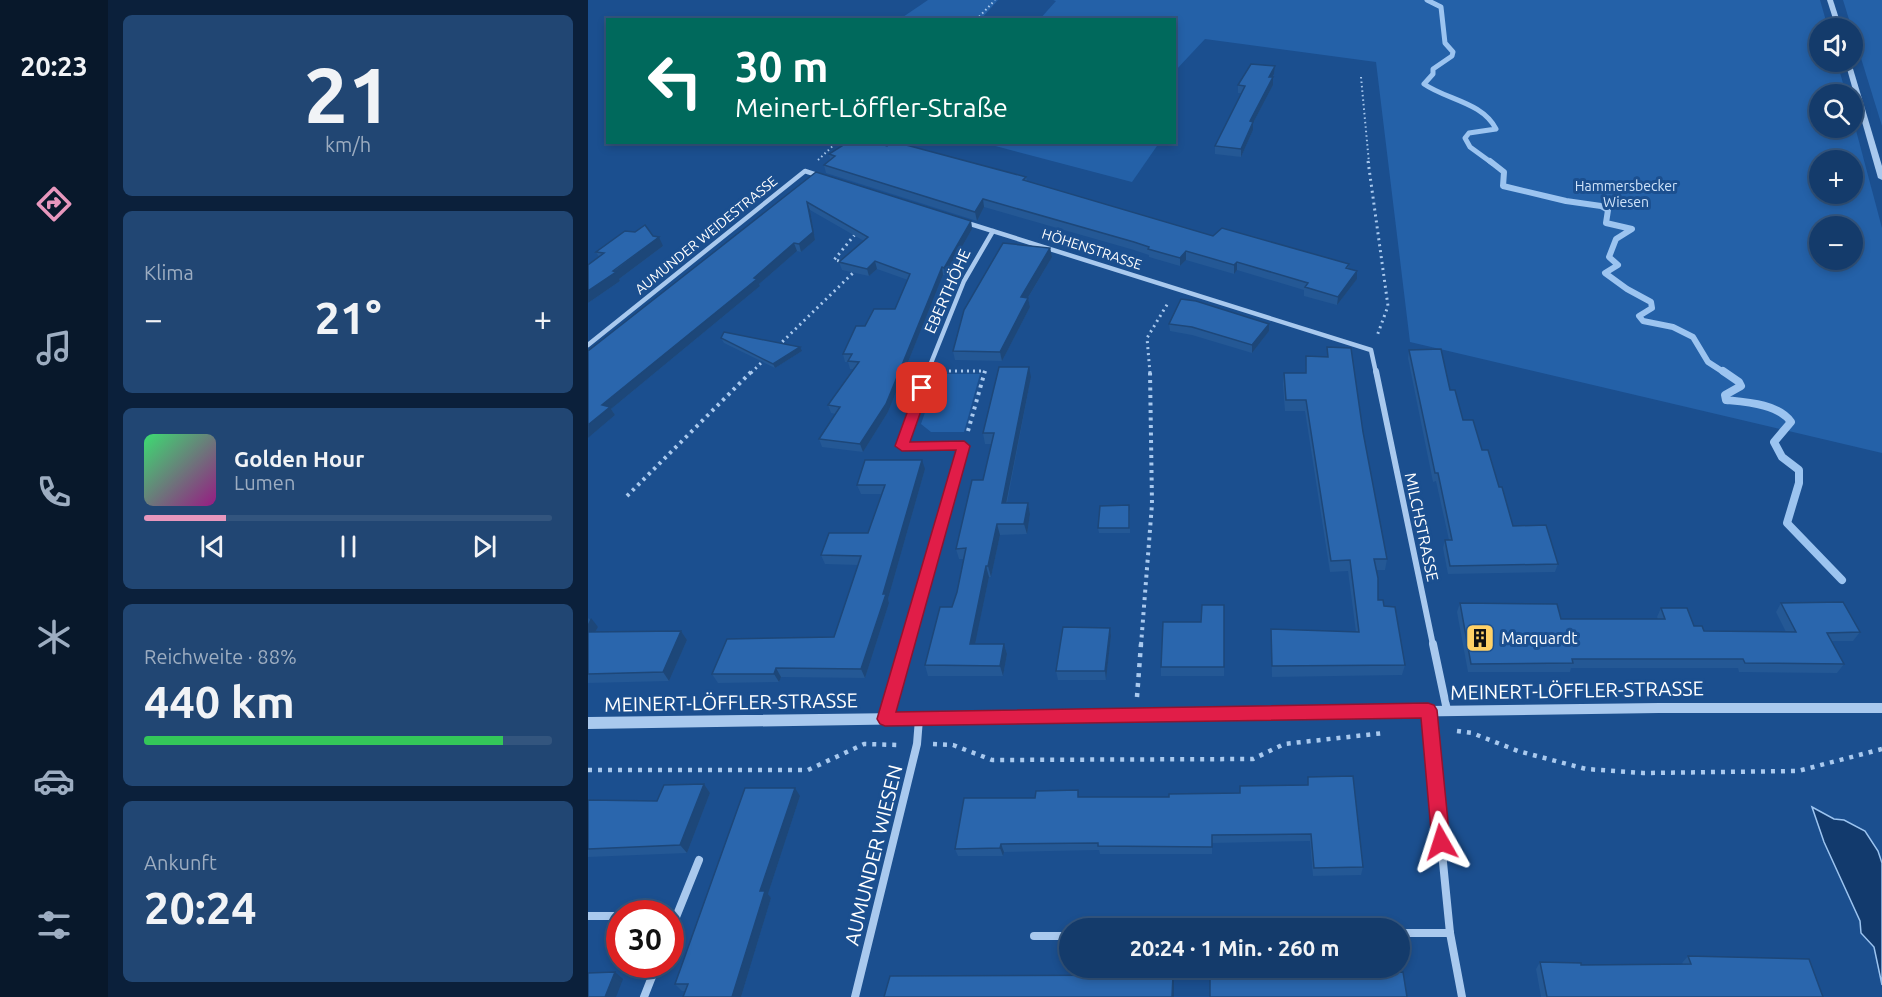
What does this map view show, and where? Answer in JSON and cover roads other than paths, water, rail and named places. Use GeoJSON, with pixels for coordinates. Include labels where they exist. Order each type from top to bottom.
{"type":"FeatureCollection","features":[{"type":"Feature","properties":{"kind":"street"},"geometry":{"type":"LineString","coordinates":[[1830,0],[1836,18]]}},
{"type":"Feature","properties":{"kind":"street"},"geometry":{"type":"LineString","coordinates":[[1851,72],[1882,178]]}},
{"type":"Feature","properties":{"kind":"street","name":"AUMUNDER WEIDESTRASSE"},"geometry":{"type":"LineString","coordinates":[[588,345],[805,171],[825,178]]}},
{"type":"Feature","properties":{"kind":"street","name":"HÖHENSTRASSE"},"geometry":{"type":"LineString","coordinates":[[961,221],[1371,350]]}},
{"type":"Feature","properties":{"kind":"street","name":"EBERTHÖHE"},"geometry":{"type":"LineString","coordinates":[[885,719],[964,446],[902,446],[961,287],[979,251],[993,231]]}},
{"type":"Feature","properties":{"kind":"street","name":"MILCHSTRASSE"},"geometry":{"type":"LineString","coordinates":[[1371,350],[1447,710]]}},
{"type":"Feature","properties":{"kind":"street","name":"MEINERT-LÖFFLER-STRASSE"},"geometry":{"type":"LineString","coordinates":[[588,723],[1428,710],[1882,708]]}},
{"type":"Feature","properties":{"kind":"street"},"geometry":{"type":"LineString","coordinates":[[1428,710],[1450,933],[1462,997]]}},
{"type":"Feature","properties":{"kind":"street","name":"AUMUNDER WIESEN"},"geometry":{"type":"LineString","coordinates":[[855,997],[917,744],[919,719]]}},
{"type":"Feature","properties":{"kind":"street"},"geometry":{"type":"LineString","coordinates":[[681,900],[699,860]]}},
{"type":"Feature","properties":{"kind":"street"},"geometry":{"type":"LineString","coordinates":[[588,916],[606,916]]}},
{"type":"Feature","properties":{"kind":"street"},"geometry":{"type":"LineString","coordinates":[[1410,933],[1450,933]]}},
{"type":"Feature","properties":{"kind":"street"},"geometry":{"type":"LineString","coordinates":[[1034,936],[1059,936]]}},
{"type":"Feature","properties":{"kind":"street"},"geometry":{"type":"LineString","coordinates":[[644,997],[651,978]]}},
{"type":"Feature","properties":{"kind":"waterway"},"geometry":{"type":"LineString","coordinates":[[1427,0],[1441,7],[1445,43],[1453,52],[1452,56],[1433,69],[1433,74],[1424,84],[1473,107],[1490,120],[1496,129],[1469,133],[1465,138],[1470,147],[1492,163]]}},
{"type":"Feature","properties":{"kind":"waterway"},"geometry":{"type":"LineString","coordinates":[[1490,161],[1504,172],[1503,186],[1566,201],[1601,206],[1608,210],[1606,223],[1632,229],[1616,239],[1609,257],[1618,265],[1605,273],[1627,289],[1651,302],[1652,308],[1639,316],[1643,321],[1673,327],[1693,337],[1708,362],[1725,373]]}},
{"type":"Feature","properties":{"kind":"waterway"},"geometry":{"type":"LineString","coordinates":[[1723,371],[1741,386],[1725,395],[1726,400],[1752,403],[1779,411],[1791,422],[1774,442],[1782,457],[1799,470],[1799,483],[1787,523],[1842,580]]}},
{"type":"Feature","properties":{"kind":"place","name":"Marquardt"},"geometry":{"type":"Point","coordinates":[1480,638]}},
{"type":"Feature","properties":{"kind":"park label","name":"Hammersbecker Wiesen"},"geometry":{"type":"Point","coordinates":[1626,194]}}]}
